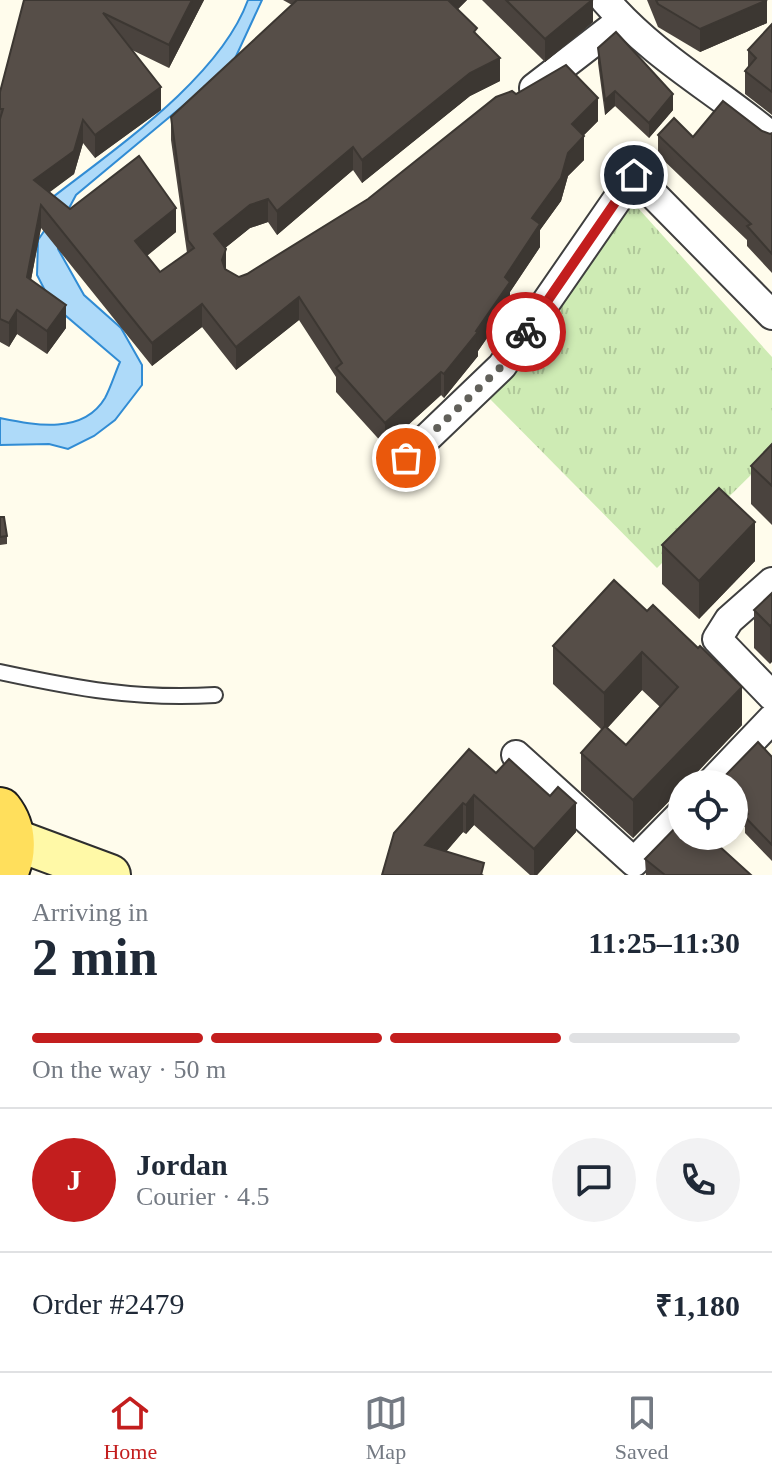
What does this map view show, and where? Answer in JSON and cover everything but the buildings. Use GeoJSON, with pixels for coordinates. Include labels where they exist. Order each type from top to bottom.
{"type":"FeatureCollection","features":[{"type":"Feature","properties":{"kind":"main road"},"geometry":{"type":"LineString","coordinates":[[6,842],[110,875]]}},
{"type":"Feature","properties":{"kind":"street"},"geometry":{"type":"LineString","coordinates":[[509,96],[543,83],[614,10],[680,70],[742,112],[772,137]]}},
{"type":"Feature","properties":{"kind":"street"},"geometry":{"type":"LineString","coordinates":[[406,458],[502,366],[634,175],[772,315]]}},
{"type":"Feature","properties":{"kind":"street"},"geometry":{"type":"LineString","coordinates":[[772,582],[729,620],[717,639],[772,696]]}},
{"type":"Feature","properties":{"kind":"street"},"geometry":{"type":"LineString","coordinates":[[723,770],[772,719]]}},
{"type":"Feature","properties":{"kind":"street"},"geometry":{"type":"LineString","coordinates":[[516,755],[629,869],[668,828]]}},
{"type":"Feature","properties":{"kind":"lane"},"geometry":{"type":"LineString","coordinates":[[0,672],[89,691],[169,698],[215,695]]}},
{"type":"Feature","properties":{"kind":"green space"},"geometry":{"type":"Polygon","coordinates":[[[629,198],[772,357],[772,454],[657,568],[489,398],[629,198]]]}},
{"type":"Feature","properties":{"kind":"water"},"geometry":{"type":"Polygon","coordinates":[[[248,0],[262,0],[232,65],[76,195],[58,229],[58,249],[84,295],[121,328],[142,365],[142,385],[115,420],[94,436],[68,449],[49,444],[0,445],[0,418],[43,425],[57,424],[84,418],[96,410],[105,398],[120,362],[52,304],[37,275],[38,240],[53,218],[44,204],[130,138],[188,86],[234,30],[248,0]]]}},
{"type":"Feature","properties":{"kind":"way so far"},"geometry":{"type":"LineString","coordinates":[[406,458],[502,366],[526,332]]}},
{"type":"Feature","properties":{"kind":"route"},"geometry":{"type":"LineString","coordinates":[[526,332],[634,175]]}}]}
